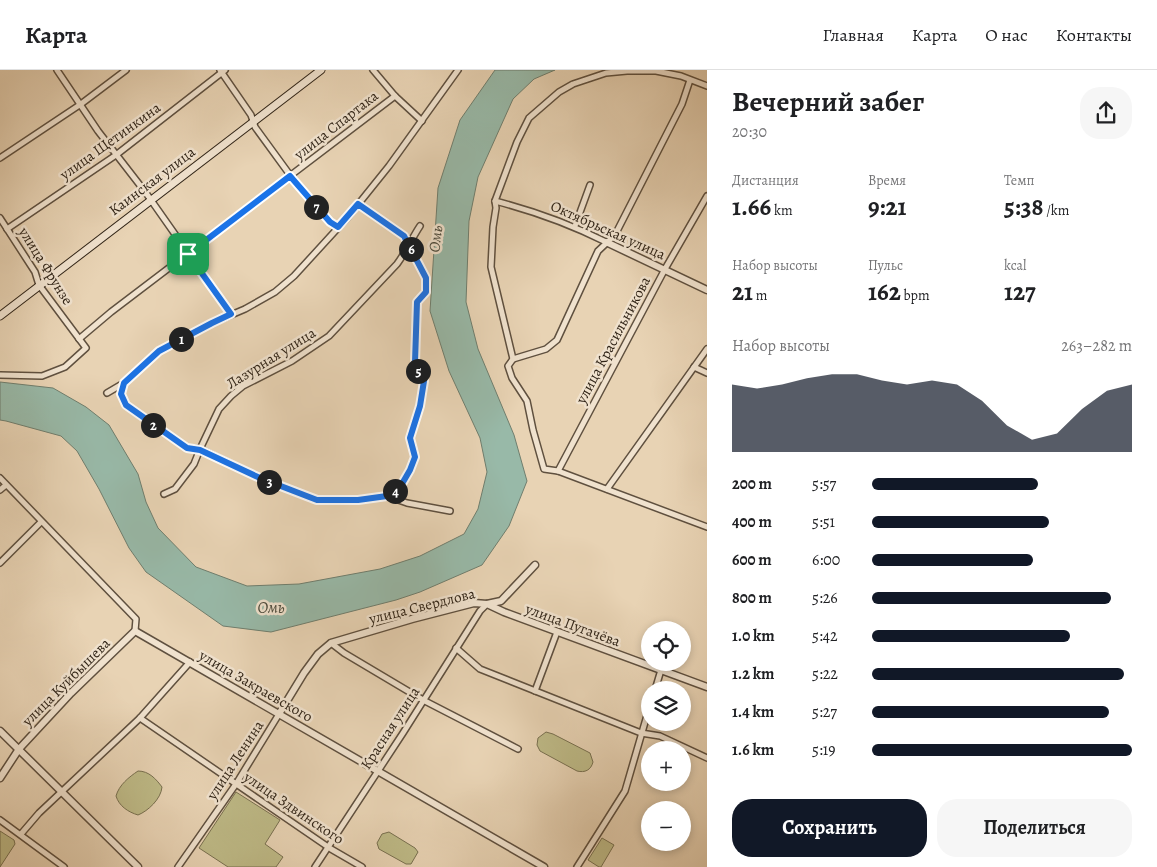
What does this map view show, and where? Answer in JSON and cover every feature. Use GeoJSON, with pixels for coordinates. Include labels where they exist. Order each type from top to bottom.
{"type":"FeatureCollection","features":[{"type":"Feature","properties":{"kind":"main road","name":"Каинская улица"},"geometry":{"type":"LineString","coordinates":[[0,316],[150,199],[322,70]]}},
{"type":"Feature","properties":{"kind":"street"},"geometry":{"type":"LineString","coordinates":[[57,70],[98,131],[150,199],[231,314]]}},
{"type":"Feature","properties":{"kind":"street"},"geometry":{"type":"LineString","coordinates":[[0,158],[81,104],[126,70]]}},
{"type":"Feature","properties":{"kind":"street"},"geometry":{"type":"LineString","coordinates":[[372,70],[395,96],[422,121]]}},
{"type":"Feature","properties":{"kind":"street"},"geometry":{"type":"LineString","coordinates":[[107,393],[124,383],[159,351],[212,323],[246,309],[275,292],[294,276],[358,204],[422,121],[458,70]]}},
{"type":"Feature","properties":{"kind":"street"},"geometry":{"type":"LineString","coordinates":[[222,71],[255,127],[290,176],[330,222],[338,227]]}},
{"type":"Feature","properties":{"kind":"street","name":"улица Щетинкина"},"geometry":{"type":"LineString","coordinates":[[7,228],[116,155],[222,71]]}},
{"type":"Feature","properties":{"kind":"street"},"geometry":{"type":"LineString","coordinates":[[513,359],[491,267],[495,201],[528,118],[559,92],[589,78],[616,71],[656,71],[681,76],[707,86]]}},
{"type":"Feature","properties":{"kind":"street"},"geometry":{"type":"LineString","coordinates":[[690,80],[682,104],[615,235],[598,251],[558,340],[546,349],[513,359],[508,366],[512,378],[527,401],[544,470],[558,471],[707,527]]}},
{"type":"Feature","properties":{"kind":"street","name":"улица Спартака"},"geometry":{"type":"LineString","coordinates":[[79,339],[395,96]]}},
{"type":"Feature","properties":{"kind":"street"},"geometry":{"type":"LineString","coordinates":[[575,226],[590,185]]}},
{"type":"Feature","properties":{"kind":"street","name":"улица Красильникова"},"geometry":{"type":"LineString","coordinates":[[558,471],[664,269],[707,196]]}},
{"type":"Feature","properties":{"kind":"street","name":"Октябрьская улица"},"geometry":{"type":"LineString","coordinates":[[495,201],[530,210],[575,226],[707,290]]}},
{"type":"Feature","properties":{"kind":"street"},"geometry":{"type":"LineString","coordinates":[[124,383],[121,394],[126,405],[187,448],[200,450],[260,478],[317,500],[358,500],[387,496],[399,489],[415,457],[410,438],[420,406],[424,381],[415,362],[417,302],[426,292],[426,278],[404,236],[358,204]]}},
{"type":"Feature","properties":{"kind":"street","name":"улица Фрунзе"},"geometry":{"type":"LineString","coordinates":[[0,218],[34,272],[39,285],[79,339]]}},
{"type":"Feature","properties":{"kind":"street","name":"Лазурная улица"},"geometry":{"type":"LineString","coordinates":[[164,494],[175,489],[194,464],[219,409],[231,396],[243,386],[292,361],[329,336],[397,264],[420,226]]}},
{"type":"Feature","properties":{"kind":"street"},"geometry":{"type":"LineString","coordinates":[[0,376],[42,376],[65,368],[86,348],[79,339]]}},
{"type":"Feature","properties":{"kind":"street"},"geometry":{"type":"LineString","coordinates":[[607,489],[707,349]]}},
{"type":"Feature","properties":{"kind":"street"},"geometry":{"type":"LineString","coordinates":[[694,367],[707,372]]}},
{"type":"Feature","properties":{"kind":"street"},"geometry":{"type":"LineString","coordinates":[[0,478],[136,618],[135,631]]}},
{"type":"Feature","properties":{"kind":"street"},"geometry":{"type":"LineString","coordinates":[[0,490],[6,485]]}},
{"type":"Feature","properties":{"kind":"street"},"geometry":{"type":"LineString","coordinates":[[387,496],[407,503],[450,511]]}},
{"type":"Feature","properties":{"kind":"street"},"geometry":{"type":"LineString","coordinates":[[0,564],[41,522]]}},
{"type":"Feature","properties":{"kind":"street","name":"улица Свердлова"},"geometry":{"type":"LineString","coordinates":[[331,643],[474,603],[487,604],[501,601],[535,565]]}},
{"type":"Feature","properties":{"kind":"street","name":"улица Пугачёва"},"geometry":{"type":"LineString","coordinates":[[487,604],[641,663]]}},
{"type":"Feature","properties":{"kind":"street","name":"Красная улица"},"geometry":{"type":"LineString","coordinates":[[315,867],[480,611],[487,604]]}},
{"type":"Feature","properties":{"kind":"street","name":"улица Закраевского"},"geometry":{"type":"LineString","coordinates":[[135,631],[544,867]]}},
{"type":"Feature","properties":{"kind":"street","name":"улица Куйбышева"},"geometry":{"type":"LineString","coordinates":[[0,778],[19,749],[71,692],[135,631]]}},
{"type":"Feature","properties":{"kind":"street"},"geometry":{"type":"LineString","coordinates":[[536,691],[557,632]]}},
{"type":"Feature","properties":{"kind":"street"},"geometry":{"type":"LineString","coordinates":[[331,643],[344,653],[423,700],[518,749]]}},
{"type":"Feature","properties":{"kind":"street","name":"улица Ленина"},"geometry":{"type":"LineString","coordinates":[[178,867],[236,784],[304,672],[318,654],[331,643]]}},
{"type":"Feature","properties":{"kind":"street"},"geometry":{"type":"LineString","coordinates":[[456,648],[480,669],[641,732],[660,736],[707,758]]}},
{"type":"Feature","properties":{"kind":"street"},"geometry":{"type":"LineString","coordinates":[[21,834],[39,813],[140,718],[190,662]]}},
{"type":"Feature","properties":{"kind":"street","name":"улица Пугачёва"},"geometry":{"type":"LineString","coordinates":[[664,671],[707,687]]}},
{"type":"Feature","properties":{"kind":"street","name":"улица Здвинского"},"geometry":{"type":"LineString","coordinates":[[140,718],[328,846],[362,867]]}},
{"type":"Feature","properties":{"kind":"street"},"geometry":{"type":"LineString","coordinates":[[0,731],[138,867]]}},
{"type":"Feature","properties":{"kind":"street"},"geometry":{"type":"LineString","coordinates":[[577,867],[625,790],[641,732]]}},
{"type":"Feature","properties":{"kind":"street"},"geometry":{"type":"LineString","coordinates":[[0,820],[64,867]]}},
{"type":"Feature","properties":{"kind":"shaded area"},"geometry":{"type":"Polygon","coordinates":[[[546,732],[590,753],[593,762],[591,767],[580,772],[540,751],[537,745],[538,738],[546,732]]]}},
{"type":"Feature","properties":{"kind":"shaded area"},"geometry":{"type":"Polygon","coordinates":[[[138,771],[142,771],[155,778],[162,787],[159,796],[153,804],[146,811],[138,815],[124,808],[116,796],[122,785],[138,771]]]}},
{"type":"Feature","properties":{"kind":"shaded area"},"geometry":{"type":"Polygon","coordinates":[[[236,792],[280,820],[265,844],[283,857],[276,867],[228,867],[199,848],[236,792]]]}},
{"type":"Feature","properties":{"kind":"shaded area"},"geometry":{"type":"Polygon","coordinates":[[[0,831],[14,840],[15,844],[0,867],[0,831]]]}},
{"type":"Feature","properties":{"kind":"shaded area"},"geometry":{"type":"Polygon","coordinates":[[[389,832],[415,848],[418,852],[411,864],[406,864],[379,849],[377,843],[382,834],[389,832]]]}},
{"type":"Feature","properties":{"kind":"shaded area"},"geometry":{"type":"Polygon","coordinates":[[[602,838],[614,845],[601,867],[599,867],[588,860],[602,838]]]}},
{"type":"Feature","properties":{"kind":"water","name":"Омь"},"geometry":{"type":"Polygon","coordinates":[[[495,70],[555,70],[534,79],[513,99],[478,177],[469,221],[466,302],[478,349],[514,435],[527,481],[509,526],[482,565],[420,592],[396,600],[271,632],[223,626],[146,572],[129,548],[77,451],[61,436],[0,420],[0,382],[53,388],[86,407],[109,425],[138,474],[146,502],[158,528],[196,567],[247,586],[299,584],[380,569],[420,556],[464,534],[478,509],[487,472],[480,438],[449,371],[430,311],[438,188],[460,120],[495,70]]]}},
{"type":"Feature","properties":{"kind":"route"},"geometry":{"type":"LineString","coordinates":[[290,176],[330,222],[338,227],[358,204],[404,236],[426,278],[426,292],[417,302],[415,362],[424,381],[420,406],[410,438],[415,457],[399,489],[387,496],[358,500],[317,500],[260,478],[200,450],[187,448],[126,405],[121,394],[124,383],[159,351],[231,314],[188,254],[290,176]]}}]}
